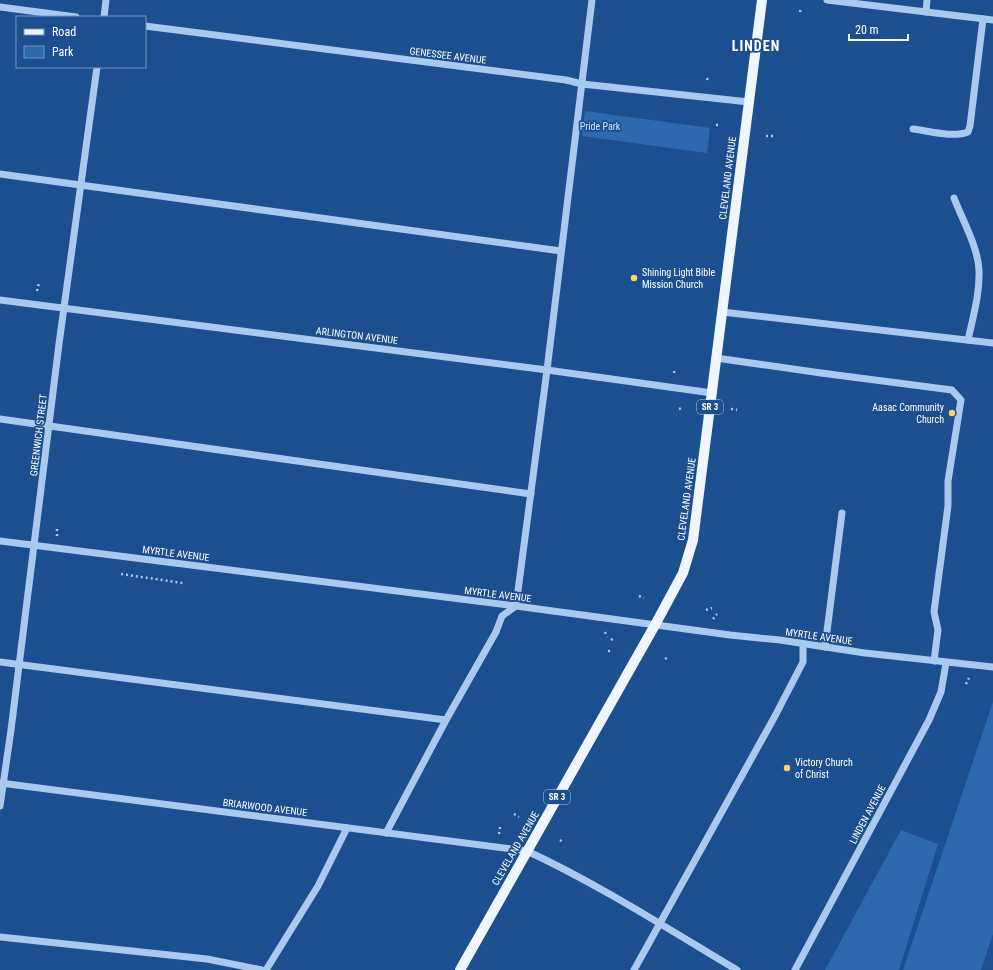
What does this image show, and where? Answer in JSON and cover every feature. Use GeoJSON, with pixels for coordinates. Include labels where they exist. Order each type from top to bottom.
{"type":"FeatureCollection","features":[{"type":"Feature","properties":{"kind":"main road","name":"CLEVELAND AVENUE"},"geometry":{"type":"LineString","coordinates":[[460,970],[683,573],[693,540],[762,0]]}},
{"type":"Feature","properties":{"kind":"street"},"geometry":{"type":"LineString","coordinates":[[104,16],[106,0]]}},
{"type":"Feature","properties":{"kind":"street"},"geometry":{"type":"LineString","coordinates":[[386,833],[446,720],[496,632],[502,616],[516,606],[547,370],[592,0]]}},
{"type":"Feature","properties":{"kind":"street"},"geometry":{"type":"LineString","coordinates":[[827,0],[993,20]]}},
{"type":"Feature","properties":{"kind":"street"},"geometry":{"type":"LineString","coordinates":[[926,12],[927,0]]}},
{"type":"Feature","properties":{"kind":"street"},"geometry":{"type":"LineString","coordinates":[[0,7],[68,16]]}},
{"type":"Feature","properties":{"kind":"street"},"geometry":{"type":"LineString","coordinates":[[913,129],[953,134],[968,132],[983,19]]}},
{"type":"Feature","properties":{"kind":"street","name":"GENESSEE AVENUE"},"geometry":{"type":"LineString","coordinates":[[146,26],[566,80],[582,84],[748,102]]}},
{"type":"Feature","properties":{"kind":"street","name":"GREENWICH STREET"},"geometry":{"type":"LineString","coordinates":[[0,806],[1,783],[11,730],[59,344],[97,68]]}},
{"type":"Feature","properties":{"kind":"street"},"geometry":{"type":"LineString","coordinates":[[0,174],[561,251]]}},
{"type":"Feature","properties":{"kind":"street"},"geometry":{"type":"LineString","coordinates":[[954,198],[974,249],[979,270],[977,297],[968,340]]}},
{"type":"Feature","properties":{"kind":"street","name":"ARLINGTON AVENUE"},"geometry":{"type":"LineString","coordinates":[[0,300],[547,370],[712,393]]}},
{"type":"Feature","properties":{"kind":"street"},"geometry":{"type":"LineString","coordinates":[[722,312],[993,343]]}},
{"type":"Feature","properties":{"kind":"street"},"geometry":{"type":"LineString","coordinates":[[716,358],[952,390],[961,400],[948,481],[948,506],[934,612],[938,630],[934,661]]}},
{"type":"Feature","properties":{"kind":"street"},"geometry":{"type":"LineString","coordinates":[[0,419],[531,494]]}},
{"type":"Feature","properties":{"kind":"street"},"geometry":{"type":"LineString","coordinates":[[825,647],[842,512]]}},
{"type":"Feature","properties":{"kind":"street","name":"MYRTLE AVENUE"},"geometry":{"type":"LineString","coordinates":[[0,541],[516,606],[946,663],[993,667]]}},
{"type":"Feature","properties":{"kind":"street"},"geometry":{"type":"LineString","coordinates":[[634,970],[804,662],[804,644]]}},
{"type":"Feature","properties":{"kind":"street"},"geometry":{"type":"LineString","coordinates":[[0,662],[446,720]]}},
{"type":"Feature","properties":{"kind":"street","name":"LINDEN AVENUE"},"geometry":{"type":"LineString","coordinates":[[795,970],[929,720],[941,692],[946,663]]}},
{"type":"Feature","properties":{"kind":"street","name":"BRIARWOOD AVENUE"},"geometry":{"type":"LineString","coordinates":[[1,783],[527,851],[552,862],[737,970]]}},
{"type":"Feature","properties":{"kind":"street"},"geometry":{"type":"LineString","coordinates":[[266,970],[318,886],[347,828]]}},
{"type":"Feature","properties":{"kind":"street"},"geometry":{"type":"LineString","coordinates":[[0,937],[207,959],[262,970]]}},
{"type":"Feature","properties":{"kind":"path"},"geometry":{"type":"LineString","coordinates":[[800,12],[801,7]]}},
{"type":"Feature","properties":{"kind":"path"},"geometry":{"type":"LineString","coordinates":[[716,125],[721,125]]}},
{"type":"Feature","properties":{"kind":"path"},"geometry":{"type":"LineString","coordinates":[[766,136],[772,136]]}},
{"type":"Feature","properties":{"kind":"path"},"geometry":{"type":"LineString","coordinates":[[37,291],[39,283]]}},
{"type":"Feature","properties":{"kind":"path"},"geometry":{"type":"LineString","coordinates":[[674,373],[675,368]]}},
{"type":"Feature","properties":{"kind":"path"},"geometry":{"type":"LineString","coordinates":[[731,409],[737,410]]}},
{"type":"Feature","properties":{"kind":"path"},"geometry":{"type":"LineString","coordinates":[[57,528],[57,536]]}},
{"type":"Feature","properties":{"kind":"path"},"geometry":{"type":"LineString","coordinates":[[121,574],[183,583]]}},
{"type":"Feature","properties":{"kind":"path"},"geometry":{"type":"LineString","coordinates":[[639,596],[644,598]]}},
{"type":"Feature","properties":{"kind":"path"},"geometry":{"type":"LineString","coordinates":[[706,610],[712,608]]}},
{"type":"Feature","properties":{"kind":"path"},"geometry":{"type":"LineString","coordinates":[[713,620],[717,614]]}},
{"type":"Feature","properties":{"kind":"path"},"geometry":{"type":"LineString","coordinates":[[605,631],[607,637]]}},
{"type":"Feature","properties":{"kind":"path"},"geometry":{"type":"LineString","coordinates":[[608,651],[613,651]]}},
{"type":"Feature","properties":{"kind":"path"},"geometry":{"type":"LineString","coordinates":[[665,658],[669,660]]}},
{"type":"Feature","properties":{"kind":"path"},"geometry":{"type":"LineString","coordinates":[[966,684],[969,678]]}},
{"type":"Feature","properties":{"kind":"path"},"geometry":{"type":"LineString","coordinates":[[514,814],[518,817]]}},
{"type":"Feature","properties":{"kind":"path"},"geometry":{"type":"LineString","coordinates":[[499,835],[500,827]]}},
{"type":"Feature","properties":{"kind":"path"},"geometry":{"type":"LineString","coordinates":[[560,840],[564,843]]}},
{"type":"Feature","properties":{"kind":"green space","name":"Pride Park"},"geometry":{"type":"Polygon","coordinates":[[[585,111],[710,128],[707,153],[582,136],[585,111]]]}},
{"type":"Feature","properties":{"kind":"green space"},"geometry":{"type":"Polygon","coordinates":[[[993,702],[993,934],[981,970],[903,970],[993,702]]]}},
{"type":"Feature","properties":{"kind":"green space"},"geometry":{"type":"Polygon","coordinates":[[[901,830],[938,844],[899,970],[825,970],[901,830]]]}},
{"type":"Feature","properties":{"kind":"place","name":"Shining Light Bible Mission Church"},"geometry":{"type":"Point","coordinates":[634,278]}},
{"type":"Feature","properties":{"kind":"place","name":"Aasac Community Church"},"geometry":{"type":"Point","coordinates":[952,413]}},
{"type":"Feature","properties":{"kind":"place","name":"Victory Church of Christ"},"geometry":{"type":"Point","coordinates":[787,768]}},
{"type":"Feature","properties":{"kind":"district","name":"LINDEN"},"geometry":{"type":"Point","coordinates":[756,46]}}]}
